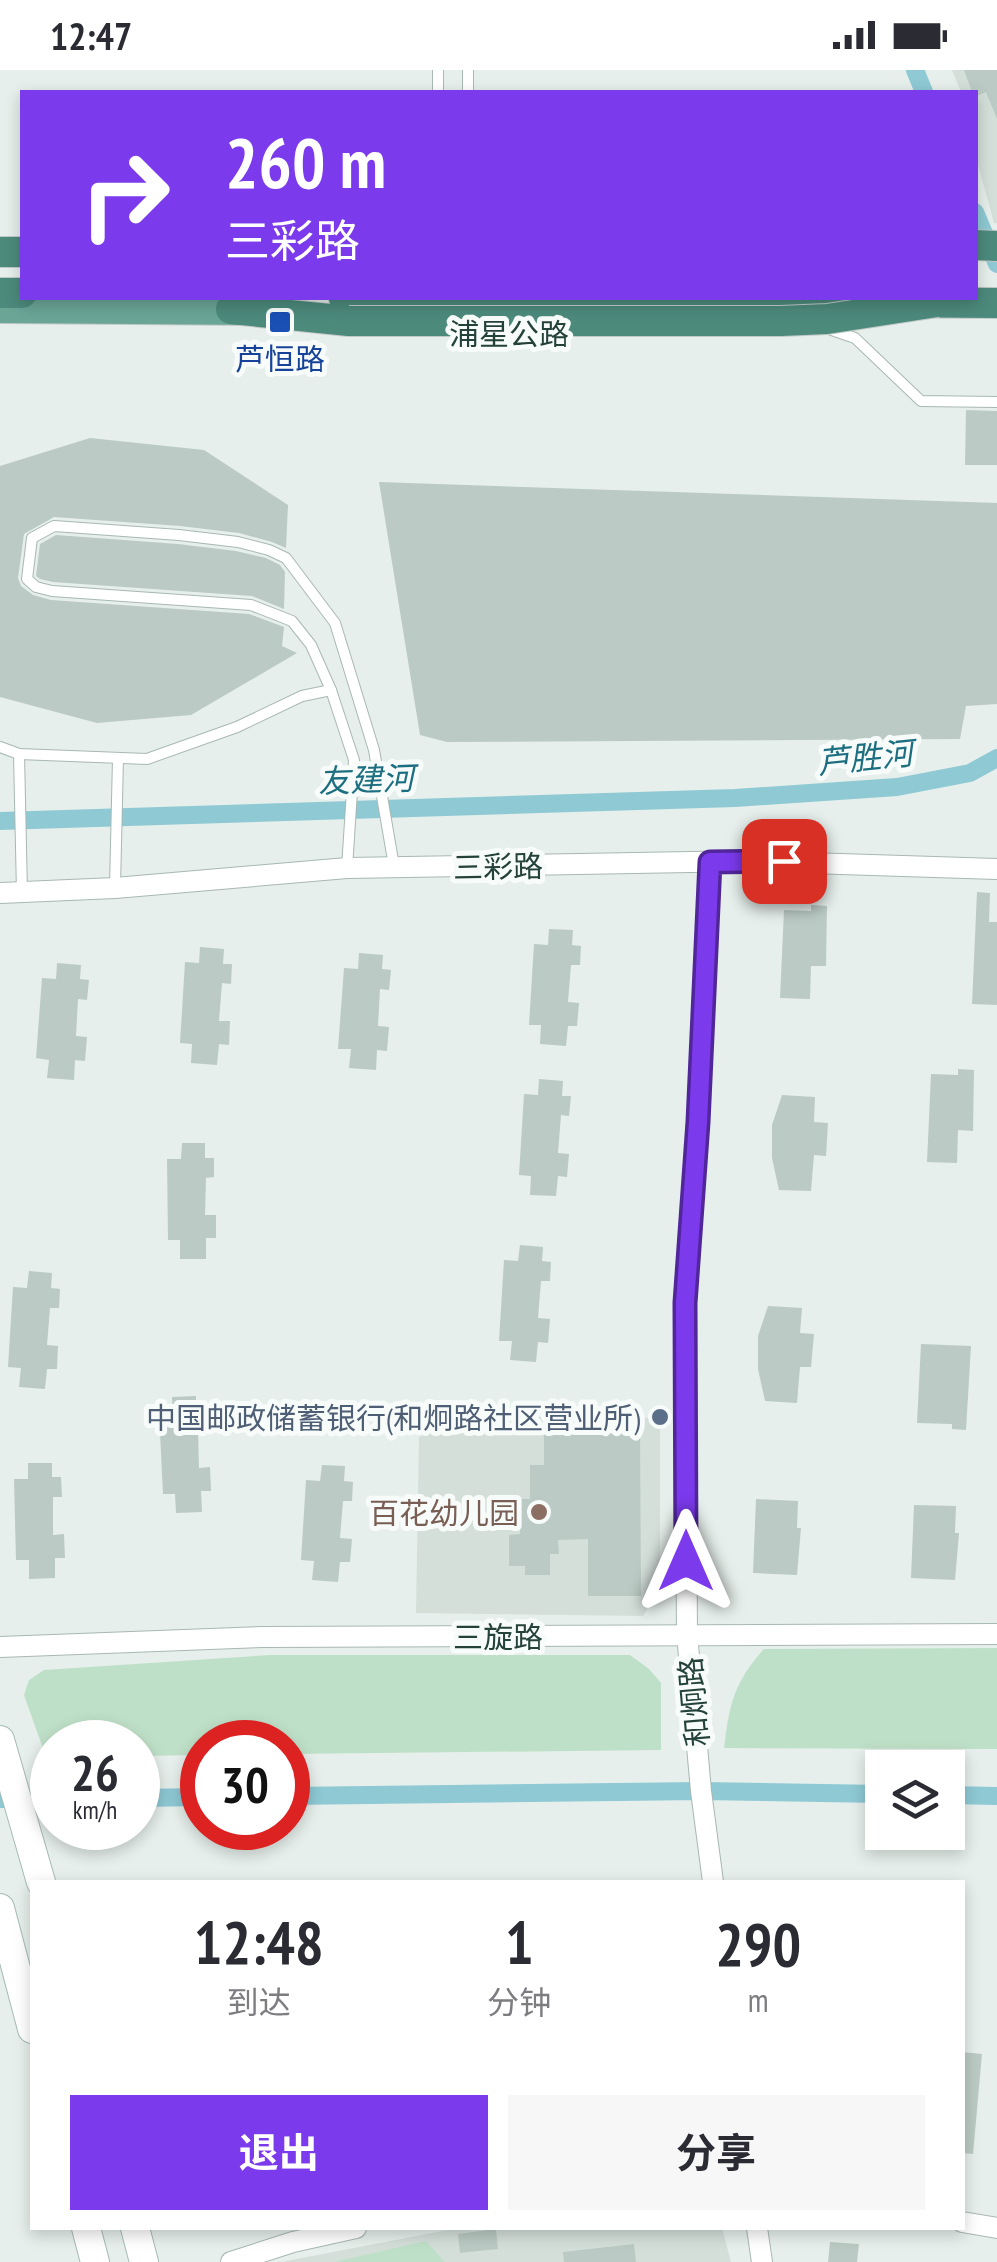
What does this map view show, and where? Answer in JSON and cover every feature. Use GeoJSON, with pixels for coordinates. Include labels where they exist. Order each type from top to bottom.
{"type":"FeatureCollection","features":[{"type":"Feature","properties":{"kind":"highway"},"geometry":{"type":"LineString","coordinates":[[231,310],[346,309],[781,321],[937,302],[997,303]]}},
{"type":"Feature","properties":{"kind":"main road","name":"浦星公路"},"geometry":{"type":"LineString","coordinates":[[0,308],[231,310],[348,332],[685,334],[738,327],[788,314],[997,318]]}},
{"type":"Feature","properties":{"kind":"main road"},"geometry":{"type":"LineString","coordinates":[[0,1740],[37,1869]]}},
{"type":"Feature","properties":{"kind":"main road"},"geometry":{"type":"LineString","coordinates":[[0,1908],[30,2020]]}},
{"type":"Feature","properties":{"kind":"main road"},"geometry":{"type":"LineString","coordinates":[[87,2230],[95,2262]]}},
{"type":"Feature","properties":{"kind":"main road"},"geometry":{"type":"LineString","coordinates":[[136,2230],[144,2262]]}},
{"type":"Feature","properties":{"kind":"street","name":"和炯路"},"geometry":{"type":"LineString","coordinates":[[710,862],[685,1303],[687,1634],[713,1880]]}},
{"type":"Feature","properties":{"kind":"street","name":"三彩路"},"geometry":{"type":"LineString","coordinates":[[0,893],[115,888],[348,868],[822,862],[997,869]]}},
{"type":"Feature","properties":{"kind":"street","name":"三旋路"},"geometry":{"type":"LineString","coordinates":[[0,1647],[263,1637],[997,1634]]}},
{"type":"Feature","properties":{"kind":"street"},"geometry":{"type":"LineString","coordinates":[[965,2223],[997,2228]]}},
{"type":"Feature","properties":{"kind":"street"},"geometry":{"type":"LineString","coordinates":[[231,2262],[347,2230]]}},
{"type":"Feature","properties":{"kind":"street"},"geometry":{"type":"LineString","coordinates":[[757,2230],[762,2262]]}},
{"type":"Feature","properties":{"kind":"lane"},"geometry":{"type":"LineString","coordinates":[[788,314],[855,338],[921,401],[997,402]]}},
{"type":"Feature","properties":{"kind":"lane"},"geometry":{"type":"LineString","coordinates":[[348,868],[354,760],[332,690],[311,645],[292,621],[251,605],[36,587],[28,580],[32,538],[54,526],[179,535],[238,542],[286,558],[335,623],[374,750],[394,867]]}},
{"type":"Feature","properties":{"kind":"lane"},"geometry":{"type":"LineString","coordinates":[[0,747],[20,754],[147,759],[238,728],[302,696],[332,690]]}},
{"type":"Feature","properties":{"kind":"lane"},"geometry":{"type":"LineString","coordinates":[[20,754],[22,893]]}},
{"type":"Feature","properties":{"kind":"lane"},"geometry":{"type":"LineString","coordinates":[[115,888],[118,758]]}},
{"type":"Feature","properties":{"kind":"shaded area"},"geometry":{"type":"Polygon","coordinates":[[[952,70],[997,70],[997,223],[978,165],[978,90],[960,90],[952,70]]]}},
{"type":"Feature","properties":{"kind":"shaded area","name":"百花幼儿园"},"geometry":{"type":"Polygon","coordinates":[[[462,1416],[660,1418],[660,1588],[643,1616],[416,1613],[419,1437],[462,1416]]]}},
{"type":"Feature","properties":{"kind":"shaded area"},"geometry":{"type":"Polygon","coordinates":[[[448,2230],[723,2230],[731,2262],[281,2262],[448,2230]]]}},
{"type":"Feature","properties":{"kind":"green space"},"geometry":{"type":"Polygon","coordinates":[[[997,1648],[997,1749],[724,1748],[735,1695],[764,1649],[997,1648]]]}},
{"type":"Feature","properties":{"kind":"green space"},"geometry":{"type":"Polygon","coordinates":[[[270,1655],[630,1655],[661,1683],[661,1750],[310,1754],[310,1720],[180,1720],[180,1755],[160,1756],[160,1720],[33,1720],[24,1695],[29,1680],[44,1670],[270,1655]]]}},
{"type":"Feature","properties":{"kind":"green space"},"geometry":{"type":"Polygon","coordinates":[[[426,2241],[445,2262],[334,2262],[426,2241]]]}},
{"type":"Feature","properties":{"kind":"building"},"geometry":{"type":"Polygon","coordinates":[[[964,70],[997,70],[997,119],[986,92],[978,96],[978,90],[971,90],[964,70]]]}},
{"type":"Feature","properties":{"kind":"building"},"geometry":{"type":"Polygon","coordinates":[[[966,410],[997,411],[997,465],[965,465],[966,410]]]}},
{"type":"Feature","properties":{"kind":"building"},"geometry":{"type":"Polygon","coordinates":[[[90,438],[204,450],[288,505],[286,548],[239,533],[54,517],[24,534],[18,578],[21,586],[33,595],[51,600],[249,614],[284,627],[282,646],[297,653],[191,715],[97,723],[0,697],[0,466],[90,438]]]}},
{"type":"Feature","properties":{"kind":"building"},"geometry":{"type":"Polygon","coordinates":[[[379,482],[997,503],[997,704],[966,706],[960,739],[447,742],[420,735],[379,482]]]}},
{"type":"Feature","properties":{"kind":"building"},"geometry":{"type":"Polygon","coordinates":[[[56,535],[178,544],[266,558],[285,572],[284,609],[252,596],[40,579],[36,576],[40,544],[56,535]]]}},
{"type":"Feature","properties":{"kind":"building"},"geometry":{"type":"Polygon","coordinates":[[[977,892],[990,893],[989,922],[997,922],[997,1005],[972,1004],[977,892]]]}},
{"type":"Feature","properties":{"kind":"building"},"geometry":{"type":"Polygon","coordinates":[[[811,905],[827,906],[826,966],[811,966],[810,999],[780,998],[784,910],[811,911],[811,905]]]}},
{"type":"Feature","properties":{"kind":"building"},"geometry":{"type":"Polygon","coordinates":[[[549,929],[573,930],[572,945],[581,946],[580,965],[571,965],[568,1002],[579,1003],[577,1026],[568,1026],[566,1046],[540,1044],[541,1025],[529,1025],[534,944],[548,945],[549,929]]]}},
{"type":"Feature","properties":{"kind":"building"},"geometry":{"type":"Polygon","coordinates":[[[200,947],[224,949],[223,964],[232,964],[231,984],[222,983],[219,1021],[230,1021],[229,1045],[219,1044],[217,1065],[191,1063],[192,1044],[180,1043],[185,962],[199,963],[200,947]]]}},
{"type":"Feature","properties":{"kind":"building"},"geometry":{"type":"Polygon","coordinates":[[[359,953],[383,955],[382,969],[391,970],[389,990],[380,989],[378,1026],[389,1027],[387,1051],[377,1050],[376,1070],[349,1068],[351,1049],[338,1049],[344,968],[358,969],[359,953]]]}},
{"type":"Feature","properties":{"kind":"building"},"geometry":{"type":"Polygon","coordinates":[[[57,963],[81,965],[80,979],[89,980],[87,1000],[78,999],[76,1036],[87,1037],[85,1061],[75,1060],[74,1080],[47,1078],[49,1060],[36,1058],[42,978],[56,979],[57,963]]]}},
{"type":"Feature","properties":{"kind":"building"},"geometry":{"type":"Polygon","coordinates":[[[958,1069],[974,1070],[973,1131],[958,1130],[957,1163],[927,1162],[931,1074],[958,1075],[958,1069]]]}},
{"type":"Feature","properties":{"kind":"building"},"geometry":{"type":"Polygon","coordinates":[[[539,1079],[563,1081],[562,1096],[571,1096],[569,1116],[561,1115],[558,1153],[569,1154],[567,1177],[558,1176],[556,1196],[530,1195],[531,1176],[519,1175],[524,1094],[538,1095],[539,1079]]]}},
{"type":"Feature","properties":{"kind":"building"},"geometry":{"type":"Polygon","coordinates":[[[782,1095],[815,1097],[814,1122],[828,1123],[826,1156],[814,1155],[811,1191],[779,1190],[772,1158],[772,1125],[782,1095]]]}},
{"type":"Feature","properties":{"kind":"building"},"geometry":{"type":"Polygon","coordinates":[[[182,1143],[205,1143],[205,1158],[214,1158],[214,1177],[206,1178],[205,1215],[216,1215],[216,1238],[206,1238],[206,1259],[180,1259],[180,1240],[168,1240],[167,1159],[181,1159],[182,1143]]]}},
{"type":"Feature","properties":{"kind":"building"},"geometry":{"type":"Polygon","coordinates":[[[520,1245],[543,1247],[542,1261],[551,1262],[550,1281],[541,1281],[538,1318],[550,1319],[548,1343],[538,1342],[536,1362],[510,1360],[512,1341],[499,1341],[504,1260],[518,1261],[520,1245]]]}},
{"type":"Feature","properties":{"kind":"building"},"geometry":{"type":"Polygon","coordinates":[[[29,1271],[52,1273],[51,1288],[60,1289],[59,1308],[50,1308],[47,1345],[58,1346],[57,1369],[47,1369],[45,1389],[19,1387],[21,1368],[8,1367],[13,1287],[27,1288],[29,1271]]]}},
{"type":"Feature","properties":{"kind":"building"},"geometry":{"type":"Polygon","coordinates":[[[768,1306],[802,1308],[800,1333],[814,1334],[811,1367],[800,1367],[797,1403],[765,1401],[758,1369],[758,1336],[768,1306]]]}},
{"type":"Feature","properties":{"kind":"building"},"geometry":{"type":"Polygon","coordinates":[[[921,1344],[971,1346],[966,1430],[952,1429],[952,1424],[917,1423],[921,1344]]]}},
{"type":"Feature","properties":{"kind":"building"},"geometry":{"type":"Polygon","coordinates":[[[196,1396],[196,1411],[206,1410],[206,1430],[198,1430],[199,1468],[210,1467],[211,1491],[201,1491],[202,1512],[176,1513],[175,1494],[163,1494],[159,1413],[173,1413],[172,1397],[196,1396]]]}},
{"type":"Feature","properties":{"kind":"building"},"geometry":{"type":"Polygon","coordinates":[[[640,1433],[641,1596],[588,1596],[588,1539],[558,1540],[559,1554],[550,1554],[550,1575],[525,1575],[525,1566],[509,1566],[509,1535],[520,1534],[520,1499],[530,1499],[530,1465],[544,1465],[544,1434],[640,1433]]]}},
{"type":"Feature","properties":{"kind":"building"},"geometry":{"type":"Polygon","coordinates":[[[28,1463],[52,1463],[52,1477],[61,1477],[62,1497],[53,1497],[53,1535],[64,1534],[65,1558],[55,1558],[55,1578],[29,1579],[29,1560],[16,1560],[14,1479],[28,1479],[28,1463]]]}},
{"type":"Feature","properties":{"kind":"building"},"geometry":{"type":"Polygon","coordinates":[[[322,1465],[345,1466],[344,1481],[353,1482],[352,1501],[343,1501],[340,1538],[352,1539],[350,1562],[340,1562],[338,1582],[312,1580],[314,1561],[301,1560],[306,1480],[320,1481],[322,1465]]]}},
{"type":"Feature","properties":{"kind":"building"},"geometry":{"type":"Polygon","coordinates":[[[756,1499],[798,1501],[797,1528],[801,1528],[797,1575],[753,1573],[756,1499]]]}},
{"type":"Feature","properties":{"kind":"building"},"geometry":{"type":"Polygon","coordinates":[[[914,1505],[956,1506],[955,1533],[959,1533],[955,1580],[911,1578],[914,1505]]]}},
{"type":"Feature","properties":{"kind":"building"},"geometry":{"type":"Polygon","coordinates":[[[965,2052],[982,2054],[973,2154],[965,2153],[965,2052]]]}},
{"type":"Feature","properties":{"kind":"building"},"geometry":{"type":"Polygon","coordinates":[[[496,2230],[498,2249],[460,2253],[458,2234],[496,2230]]]}},
{"type":"Feature","properties":{"kind":"building"},"geometry":{"type":"Polygon","coordinates":[[[830,2242],[859,2244],[857,2262],[828,2262],[830,2242]]]}},
{"type":"Feature","properties":{"kind":"building"},"geometry":{"type":"Polygon","coordinates":[[[634,2244],[636,2262],[564,2262],[563,2252],[634,2244]]]}},
{"type":"Feature","properties":{"kind":"waterway","name":"芦胜河"},"geometry":{"type":"LineString","coordinates":[[915,70],[923,90]]}},
{"type":"Feature","properties":{"kind":"waterway","name":"芦胜河"},"geometry":{"type":"LineString","coordinates":[[978,219],[997,264]]}},
{"type":"Feature","properties":{"kind":"waterway","name":"友建河"},"geometry":{"type":"LineString","coordinates":[[0,821],[735,798],[897,787],[970,773],[997,758]]}},
{"type":"Feature","properties":{"kind":"waterway"},"geometry":{"type":"LineString","coordinates":[[310,1796],[701,1791],[865,1794]]}},
{"type":"Feature","properties":{"kind":"waterway"},"geometry":{"type":"LineString","coordinates":[[965,1795],[997,1796]]}},
{"type":"Feature","properties":{"kind":"waterway"},"geometry":{"type":"LineString","coordinates":[[160,1798],[180,1797]]}},
{"type":"Feature","properties":{"kind":"waterway"},"geometry":{"type":"LineString","coordinates":[[0,1799],[30,1799]]}},
{"type":"Feature","properties":{"kind":"place","name":"芦恒路"},"geometry":{"type":"Point","coordinates":[280,322]}},
{"type":"Feature","properties":{"kind":"place","name":"中国邮政储蓄银行(和炯路社区营业所)"},"geometry":{"type":"Point","coordinates":[660,1417]}},
{"type":"Feature","properties":{"kind":"place","name":"百花幼儿园"},"geometry":{"type":"Point","coordinates":[539,1512]}},
{"type":"Feature","properties":{"kind":"route"},"geometry":{"type":"LineString","coordinates":[[686,1561],[685,1303],[710,862],[784,861]]}}]}
